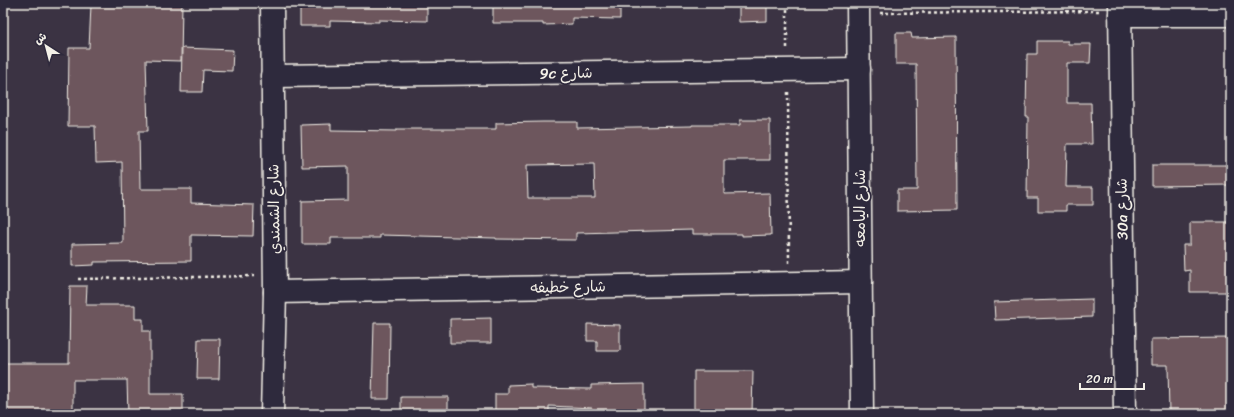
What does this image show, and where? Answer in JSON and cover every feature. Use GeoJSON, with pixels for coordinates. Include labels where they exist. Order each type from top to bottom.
{"type":"FeatureCollection","features":[{"type":"Feature","properties":{"kind":"street","name":"شارع الشمندي"},"geometry":{"type":"LineString","coordinates":[[272,3],[275,284],[272,414]]}},
{"type":"Feature","properties":{"kind":"street","name":"شارع اليامعه"},"geometry":{"type":"LineString","coordinates":[[859,8],[862,414]]}},
{"type":"Feature","properties":{"kind":"street"},"geometry":{"type":"LineString","coordinates":[[1120,10],[1231,15]]}},
{"type":"Feature","properties":{"kind":"street","name":"30a شارع"},"geometry":{"type":"LineString","coordinates":[[1120,10],[1125,414]]}},
{"type":"Feature","properties":{"kind":"street","name":"9c شارع"},"geometry":{"type":"LineString","coordinates":[[272,76],[859,69]]}},
{"type":"Feature","properties":{"kind":"street","name":"شارع خطيفه"},"geometry":{"type":"LineString","coordinates":[[275,284],[861,282]]}},
{"type":"Feature","properties":{"kind":"path"},"geometry":{"type":"LineString","coordinates":[[787,3],[789,283]]}},
{"type":"Feature","properties":{"kind":"path"},"geometry":{"type":"LineString","coordinates":[[859,8],[1120,10]]}},
{"type":"Feature","properties":{"kind":"path"},"geometry":{"type":"LineString","coordinates":[[78,279],[275,284]]}},
{"type":"Feature","properties":{"kind":"building"},"geometry":{"type":"Polygon","coordinates":[[[108,3],[182,3],[181,61],[146,60],[148,131],[139,131],[140,189],[191,189],[191,203],[254,205],[253,236],[191,235],[191,261],[94,262],[94,265],[72,266],[72,244],[123,243],[122,162],[96,163],[95,126],[68,126],[69,48],[89,48],[91,5],[108,5],[108,3]]]}},
{"type":"Feature","properties":{"kind":"building"},"geometry":{"type":"Polygon","coordinates":[[[300,3],[427,3],[427,21],[330,21],[330,26],[300,26],[300,3]]]}},
{"type":"Feature","properties":{"kind":"building"},"geometry":{"type":"Polygon","coordinates":[[[493,3],[620,3],[620,19],[572,18],[572,24],[543,25],[543,23],[493,23],[493,3]]]}},
{"type":"Feature","properties":{"kind":"building"},"geometry":{"type":"Polygon","coordinates":[[[739,3],[767,3],[767,21],[739,22],[739,3]]]}},
{"type":"Feature","properties":{"kind":"building"},"geometry":{"type":"Polygon","coordinates":[[[896,33],[911,33],[912,38],[956,37],[957,210],[897,211],[897,190],[917,190],[916,64],[896,64],[896,33]]]}},
{"type":"Feature","properties":{"kind":"building"},"geometry":{"type":"Polygon","coordinates":[[[1037,41],[1068,41],[1068,44],[1091,44],[1090,63],[1067,63],[1067,103],[1091,103],[1092,144],[1067,144],[1066,187],[1093,187],[1093,205],[1066,205],[1066,211],[1038,211],[1038,198],[1027,198],[1027,54],[1037,54],[1037,41]]]}},
{"type":"Feature","properties":{"kind":"building"},"geometry":{"type":"Polygon","coordinates":[[[182,48],[233,50],[232,71],[203,70],[202,92],[181,92],[182,48]]]}},
{"type":"Feature","properties":{"kind":"building"},"geometry":{"type":"Polygon","coordinates":[[[740,120],[770,120],[770,160],[724,160],[724,194],[770,193],[771,235],[742,236],[742,234],[692,234],[692,230],[576,233],[576,240],[380,235],[380,238],[331,238],[331,244],[302,244],[302,201],[348,200],[348,166],[302,167],[301,125],[331,124],[331,130],[397,131],[397,129],[496,129],[496,123],[543,122],[577,122],[577,128],[740,125],[740,120]],[[594,164],[527,165],[528,198],[595,198],[594,164]]]}},
{"type":"Feature","properties":{"kind":"building"},"geometry":{"type":"Polygon","coordinates":[[[1152,165],[1231,165],[1231,185],[1152,186],[1152,165]]]}},
{"type":"Feature","properties":{"kind":"building"},"geometry":{"type":"Polygon","coordinates":[[[1190,222],[1231,222],[1231,292],[1190,292],[1190,270],[1184,271],[1183,245],[1190,245],[1190,222]]]}},
{"type":"Feature","properties":{"kind":"building"},"geometry":{"type":"Polygon","coordinates":[[[70,286],[87,286],[86,305],[135,305],[135,319],[143,319],[143,331],[150,331],[150,394],[183,394],[183,414],[128,414],[127,380],[73,380],[73,414],[3,414],[3,363],[69,363],[70,286]]]}},
{"type":"Feature","properties":{"kind":"building"},"geometry":{"type":"Polygon","coordinates":[[[1092,299],[1092,317],[995,320],[994,302],[1092,299]]]}},
{"type":"Feature","properties":{"kind":"building"},"geometry":{"type":"Polygon","coordinates":[[[491,318],[491,343],[450,343],[450,319],[491,318]]]}},
{"type":"Feature","properties":{"kind":"building"},"geometry":{"type":"Polygon","coordinates":[[[374,323],[390,323],[389,399],[372,399],[374,323]]]}},
{"type":"Feature","properties":{"kind":"building"},"geometry":{"type":"Polygon","coordinates":[[[587,324],[620,325],[620,351],[597,351],[597,341],[587,341],[587,324]]]}},
{"type":"Feature","properties":{"kind":"building"},"geometry":{"type":"Polygon","coordinates":[[[1231,338],[1231,414],[1169,414],[1168,365],[1151,365],[1151,339],[1231,338]]]}},
{"type":"Feature","properties":{"kind":"building"},"geometry":{"type":"Polygon","coordinates":[[[198,339],[220,339],[219,379],[197,379],[198,339]]]}},
{"type":"Feature","properties":{"kind":"building"},"geometry":{"type":"Polygon","coordinates":[[[694,371],[753,371],[752,414],[694,414],[694,371]]]}},
{"type":"Feature","properties":{"kind":"building"},"geometry":{"type":"Polygon","coordinates":[[[531,384],[531,388],[591,389],[591,385],[644,384],[644,414],[592,414],[592,408],[549,406],[549,414],[495,414],[495,394],[508,394],[508,385],[531,384]]]}},
{"type":"Feature","properties":{"kind":"building"},"geometry":{"type":"Polygon","coordinates":[[[401,397],[448,397],[448,414],[401,414],[401,397]]]}}]}
